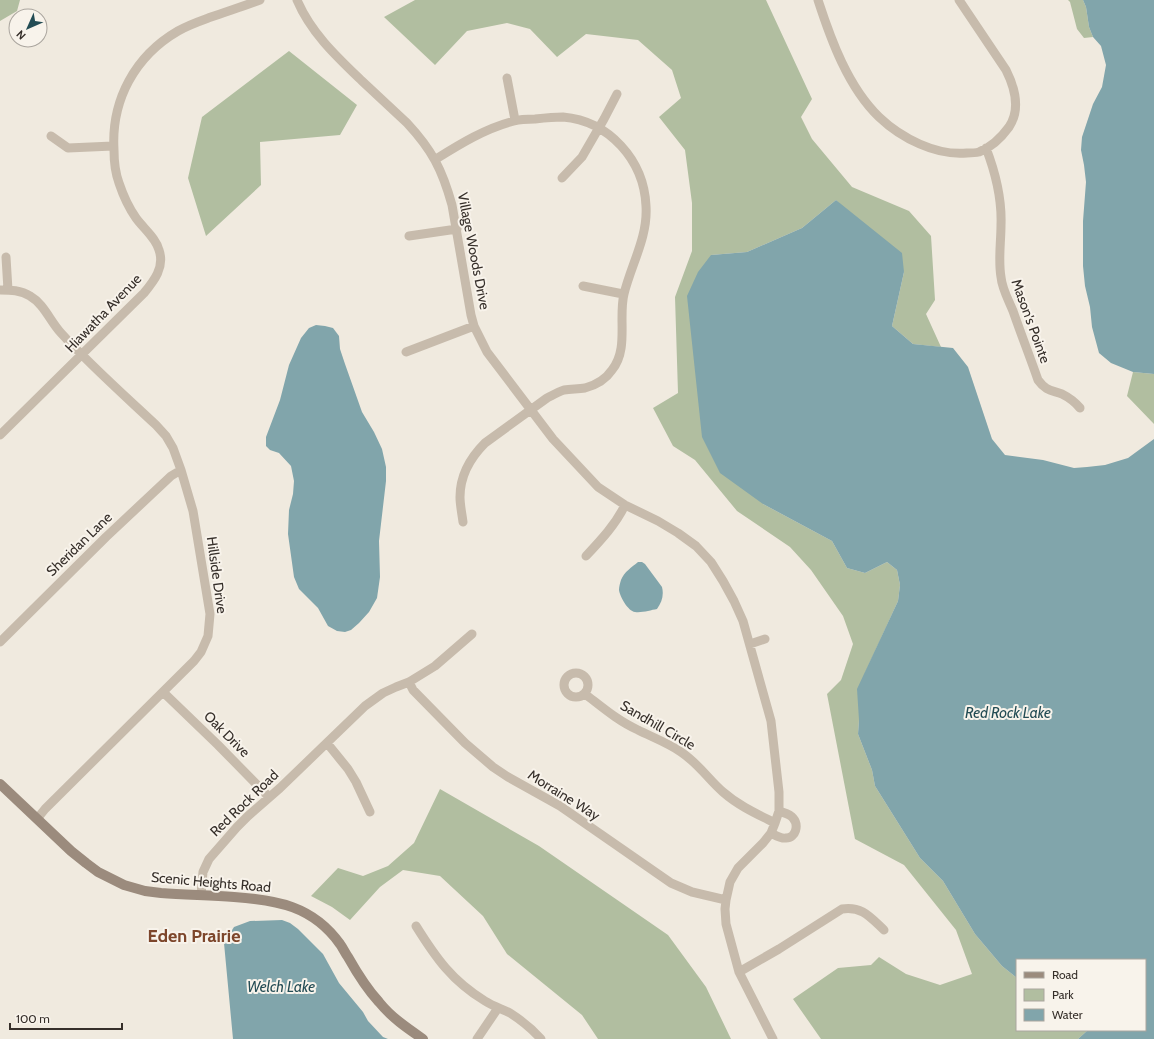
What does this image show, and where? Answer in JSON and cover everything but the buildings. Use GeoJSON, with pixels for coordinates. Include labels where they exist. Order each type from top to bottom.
{"type":"FeatureCollection","features":[{"type":"Feature","properties":{"kind":"street"},"geometry":{"type":"LineString","coordinates":[[229,0],[232,10]]}},
{"type":"Feature","properties":{"kind":"street","name":"Hiawatha Avenue"},"geometry":{"type":"LineString","coordinates":[[0,435],[82,355],[152,284],[157,276],[161,259],[159,250],[156,242],[136,218],[126,200],[118,181],[114,161],[113,146],[115,120],[120,100],[128,81],[139,64],[163,40],[189,25],[260,0]]}},
{"type":"Feature","properties":{"kind":"street","name":"Village Woods Drive"},"geometry":{"type":"LineString","coordinates":[[297,0],[309,23],[322,41],[337,58],[418,134],[436,159],[452,205],[468,301],[474,326],[487,352],[553,439],[598,487],[625,505],[658,521],[678,533],[696,546],[711,562],[734,601],[743,621],[771,721],[780,792],[779,810],[771,833],[738,868],[730,882],[725,908],[726,924],[739,972],[773,1039]]}},
{"type":"Feature","properties":{"kind":"street"},"geometry":{"type":"LineString","coordinates":[[818,0],[836,49],[862,96],[879,117],[893,129],[924,146],[950,152],[978,152],[994,143],[1004,134],[1011,123],[1015,110],[1016,96],[1012,82],[1006,70],[959,0]]}},
{"type":"Feature","properties":{"kind":"street"},"geometry":{"type":"LineString","coordinates":[[507,78],[515,120]]}},
{"type":"Feature","properties":{"kind":"street"},"geometry":{"type":"LineString","coordinates":[[562,178],[582,157],[617,94]]}},
{"type":"Feature","properties":{"kind":"street"},"geometry":{"type":"LineString","coordinates":[[436,159],[482,132],[515,120],[563,117],[578,120],[607,132],[630,157],[644,188],[646,206],[646,222],[642,239],[624,294],[620,358],[613,370],[596,384],[584,388],[564,390],[555,393],[531,411],[523,415],[477,451],[469,461],[461,484],[460,496],[463,522]]}},
{"type":"Feature","properties":{"kind":"street"},"geometry":{"type":"LineString","coordinates":[[51,136],[68,148],[113,146]]}},
{"type":"Feature","properties":{"kind":"street","name":"Mason's Pointe"},"geometry":{"type":"LineString","coordinates":[[986,148],[999,190],[1001,207],[1001,278],[1006,294],[1038,380],[1047,389],[1062,394],[1072,400],[1080,408]]}},
{"type":"Feature","properties":{"kind":"street"},"geometry":{"type":"LineString","coordinates":[[409,236],[456,229]]}},
{"type":"Feature","properties":{"kind":"street"},"geometry":{"type":"LineString","coordinates":[[4,290],[6,257]]}},
{"type":"Feature","properties":{"kind":"street"},"geometry":{"type":"LineString","coordinates":[[583,286],[624,294]]}},
{"type":"Feature","properties":{"kind":"street","name":"Hillside Drive"},"geometry":{"type":"LineString","coordinates":[[4,290],[18,291],[29,295],[38,302],[45,310],[52,323],[82,355],[161,430],[173,448],[193,511],[210,614],[208,636],[201,652],[194,661],[37,819]]}},
{"type":"Feature","properties":{"kind":"street"},"geometry":{"type":"LineString","coordinates":[[406,352],[474,326]]}},
{"type":"Feature","properties":{"kind":"street","name":"Sheridan Lane"},"geometry":{"type":"LineString","coordinates":[[0,642],[106,537],[171,476],[181,470]]}},
{"type":"Feature","properties":{"kind":"street"},"geometry":{"type":"LineString","coordinates":[[586,556],[611,528],[622,513],[625,505]]}},
{"type":"Feature","properties":{"kind":"street","name":"Red Rock Road"},"geometry":{"type":"LineString","coordinates":[[201,895],[203,872],[209,858],[236,827],[365,706],[383,693],[409,682],[436,666],[472,634]]}},
{"type":"Feature","properties":{"kind":"street"},"geometry":{"type":"LineString","coordinates":[[750,644],[765,639]]}},
{"type":"Feature","properties":{"kind":"street","name":"Morraine Way"},"geometry":{"type":"LineString","coordinates":[[409,682],[413,690],[477,755],[508,777],[560,806],[671,883],[692,892],[726,900]]}},
{"type":"Feature","properties":{"kind":"street","name":"Oak Drive"},"geometry":{"type":"LineString","coordinates":[[163,692],[269,797]]}},
{"type":"Feature","properties":{"kind":"street","name":"Sandhill Circle"},"geometry":{"type":"LineString","coordinates":[[584,694],[622,722],[680,751],[690,758],[722,792],[735,802],[775,823]]}},
{"type":"Feature","properties":{"kind":"street"},"geometry":{"type":"LineString","coordinates":[[327,743],[348,768],[370,812]]}},
{"type":"Feature","properties":{"kind":"street","name":"Scenic Heights Road"},"geometry":{"type":"LineString","coordinates":[[0,784],[86,864],[124,885],[145,891],[161,893],[261,899],[294,907],[306,913],[332,933],[370,990],[386,1011],[423,1039]]}},
{"type":"Feature","properties":{"kind":"street"},"geometry":{"type":"LineString","coordinates":[[771,833],[780,838],[788,838],[796,831],[796,823],[793,818],[779,810]]}},
{"type":"Feature","properties":{"kind":"street"},"geometry":{"type":"LineString","coordinates":[[739,972],[842,909],[858,909],[865,913],[884,930]]}},
{"type":"Feature","properties":{"kind":"street"},"geometry":{"type":"LineString","coordinates":[[416,926],[431,951],[455,978],[485,1001],[510,1013],[541,1039]]}},
{"type":"Feature","properties":{"kind":"street"},"geometry":{"type":"LineString","coordinates":[[477,1039],[498,1008]]}},
{"type":"Feature","properties":{"kind":"green space"},"geometry":{"type":"Polygon","coordinates":[[[0,0],[20,0],[18,8],[8,8],[8,16],[0,21],[0,0]]]}},
{"type":"Feature","properties":{"kind":"green space"},"geometry":{"type":"Polygon","coordinates":[[[415,0],[766,0],[812,99],[801,117],[812,139],[852,187],[909,211],[931,236],[935,300],[926,314],[941,347],[913,344],[892,326],[904,272],[836,200],[802,228],[747,252],[711,255],[763,504],[832,541],[847,568],[865,573],[887,562],[897,570],[900,585],[898,601],[865,673],[859,720],[858,734],[872,770],[875,786],[920,858],[943,881],[975,934],[1002,966],[1016,977],[1016,1031],[1087,1031],[1078,1039],[821,1039],[793,999],[838,968],[871,965],[879,957],[906,974],[940,985],[972,974],[956,930],[904,865],[855,839],[827,694],[841,680],[853,644],[843,616],[811,570],[790,547],[737,511],[695,460],[673,446],[653,408],[678,393],[675,297],[692,251],[692,203],[685,150],[659,117],[681,98],[672,70],[638,40],[586,34],[557,57],[530,29],[507,23],[467,31],[435,65],[384,17],[415,0]]]}},
{"type":"Feature","properties":{"kind":"green space"},"geometry":{"type":"Polygon","coordinates":[[[1068,0],[1083,0],[1086,7],[1089,27],[1093,37],[1084,38],[1077,29],[1070,2],[1068,0]]]}},
{"type":"Feature","properties":{"kind":"green space"},"geometry":{"type":"Polygon","coordinates":[[[289,51],[357,105],[340,135],[260,142],[261,185],[206,236],[188,178],[202,117],[289,51]]]}},
{"type":"Feature","properties":{"kind":"green space"},"geometry":{"type":"Polygon","coordinates":[[[1133,372],[1154,374],[1154,424],[1127,396],[1133,372]]]}},
{"type":"Feature","properties":{"kind":"green space"},"geometry":{"type":"Polygon","coordinates":[[[440,789],[539,846],[668,935],[706,987],[731,1039],[598,1039],[582,1015],[507,954],[483,916],[440,876],[403,870],[380,887],[350,920],[332,907],[311,896],[338,868],[363,876],[388,866],[414,843],[440,789]]]}},
{"type":"Feature","properties":{"kind":"water"},"geometry":{"type":"Polygon","coordinates":[[[1083,0],[1154,0],[1154,374],[1133,372],[1111,363],[1099,353],[1092,327],[1083,266],[1083,221],[1086,182],[1081,150],[1082,137],[1093,104],[1102,87],[1106,65],[1101,46],[1093,37],[1089,27],[1086,7],[1083,0]]]}},
{"type":"Feature","properties":{"kind":"water","name":"Red Rock Lake"},"geometry":{"type":"Polygon","coordinates":[[[836,200],[902,253],[904,272],[892,326],[913,344],[953,348],[968,367],[992,439],[1005,455],[1043,460],[1074,468],[1087,467],[1105,465],[1128,458],[1154,439],[1154,1039],[1078,1039],[1087,1031],[1146,1031],[1146,959],[1016,959],[1016,977],[1002,966],[975,934],[943,881],[920,858],[875,786],[872,770],[858,734],[859,720],[857,689],[898,601],[900,585],[897,570],[887,562],[865,573],[847,568],[832,541],[763,504],[720,473],[702,437],[687,296],[698,272],[711,255],[747,252],[802,228],[836,200]]]}},
{"type":"Feature","properties":{"kind":"water"},"geometry":{"type":"Polygon","coordinates":[[[316,325],[333,328],[339,336],[340,349],[362,412],[382,449],[386,467],[386,481],[379,541],[380,577],[377,598],[369,612],[359,623],[351,630],[345,632],[337,631],[328,626],[318,608],[299,589],[294,577],[288,534],[289,510],[293,494],[294,481],[291,466],[279,453],[270,450],[266,446],[266,437],[280,400],[289,365],[301,338],[309,328],[316,325]]]}},
{"type":"Feature","properties":{"kind":"water"},"geometry":{"type":"Polygon","coordinates":[[[638,562],[645,564],[662,587],[662,598],[657,609],[643,612],[632,611],[621,596],[619,589],[622,577],[638,562]]]}},
{"type":"Feature","properties":{"kind":"water","name":"Welch Lake"},"geometry":{"type":"Polygon","coordinates":[[[282,920],[290,923],[298,929],[323,954],[339,983],[363,1012],[368,1021],[383,1037],[388,1039],[233,1039],[224,943],[234,927],[250,921],[282,920]]]}},
{"type":"Feature","properties":{"kind":"district","name":"Eden Prairie"},"geometry":{"type":"Point","coordinates":[194,936]}}]}
